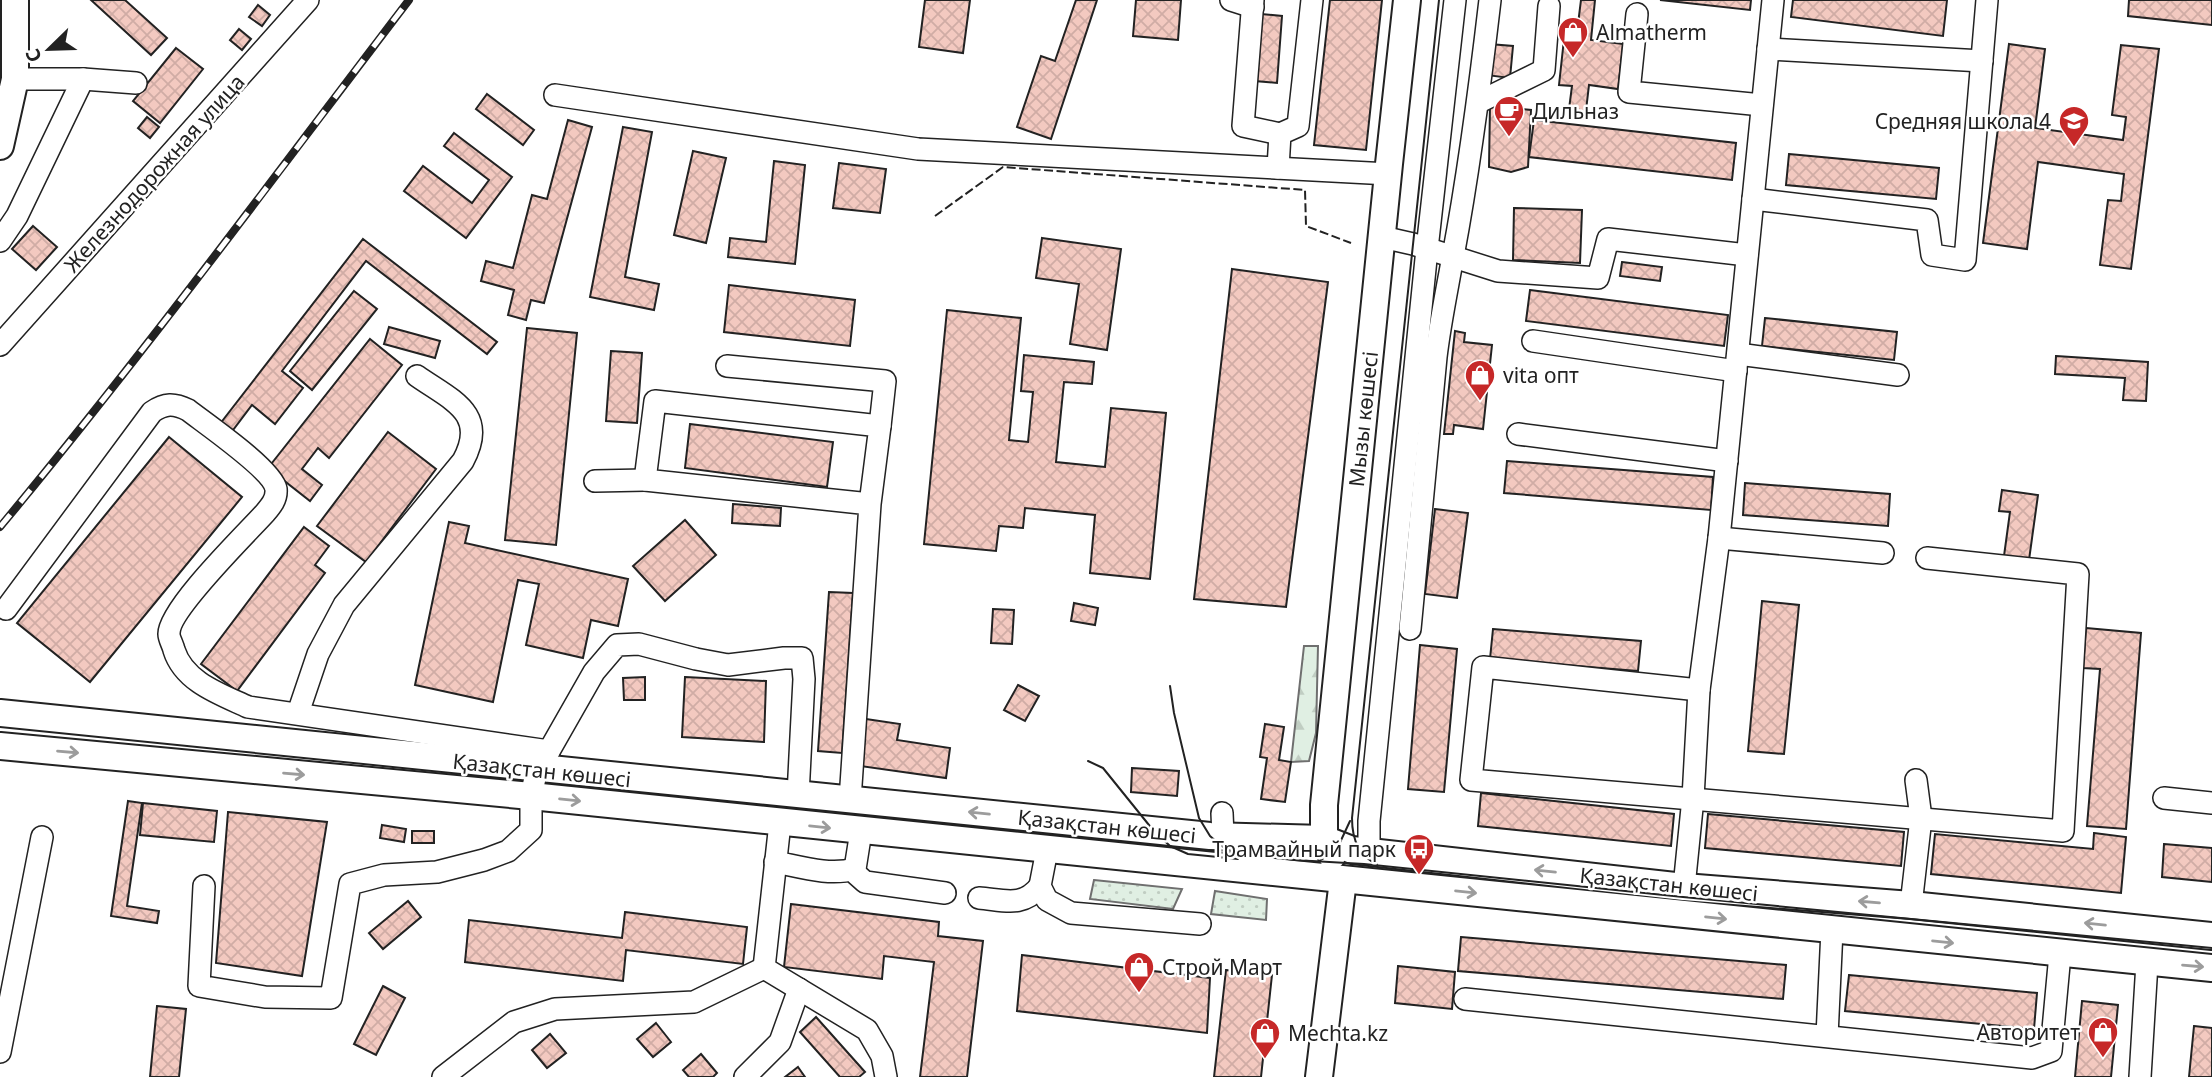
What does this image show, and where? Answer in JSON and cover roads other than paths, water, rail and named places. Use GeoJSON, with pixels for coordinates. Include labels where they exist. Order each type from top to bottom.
{"type":"FeatureCollection","features":[{"type":"Feature","properties":{"kind":"main road"},"geometry":{"type":"LineString","coordinates":[[0,146],[15,79],[15,0]]}},
{"type":"Feature","properties":{"kind":"main road","name":"Мызы көшесі"},"geometry":{"type":"LineString","coordinates":[[1324,839],[1331,647],[1382,237],[1407,0]]}},
{"type":"Feature","properties":{"kind":"main road","name":"Қазақстан көшесі"},"geometry":{"type":"LineString","coordinates":[[0,713],[543,760],[798,795],[1051,820],[1223,825],[1324,839],[1352,849],[1684,887],[1911,905],[2212,936]]}},
{"type":"Feature","properties":{"kind":"main road","name":"Қазақстан көшесі"},"geometry":{"type":"LineString","coordinates":[[0,746],[531,796],[2212,968]]}},
{"type":"Feature","properties":{"kind":"main road"},"geometry":{"type":"LineString","coordinates":[[780,823],[798,795]]}},
{"type":"Feature","properties":{"kind":"main road"},"geometry":{"type":"LineString","coordinates":[[1047,850],[1051,820]]}},
{"type":"Feature","properties":{"kind":"main road"},"geometry":{"type":"LineString","coordinates":[[1319,1077],[1343,880],[1324,839]]}},
{"type":"Feature","properties":{"kind":"main road"},"geometry":{"type":"LineString","coordinates":[[1289,874],[1308,886],[1322,902],[1336,932]]}},
{"type":"Feature","properties":{"kind":"main road"},"geometry":{"type":"LineString","coordinates":[[1336,932],[1348,913],[1364,901],[1398,885]]}},
{"type":"Feature","properties":{"kind":"main road"},"geometry":{"type":"LineString","coordinates":[[1681,915],[1684,887]]}},
{"type":"Feature","properties":{"kind":"main road"},"geometry":{"type":"LineString","coordinates":[[2147,963],[2148,929]]}},
{"type":"Feature","properties":{"kind":"street","name":"Железнодорожная улица"},"geometry":{"type":"LineString","coordinates":[[0,345],[308,0]]}},
{"type":"Feature","properties":{"kind":"street"},"geometry":{"type":"LineString","coordinates":[[1231,0],[1253,4],[1243,125],[1280,134],[1298,126],[1312,0]]}},
{"type":"Feature","properties":{"kind":"street"},"geometry":{"type":"LineString","coordinates":[[1369,851],[1369,821],[1455,0]]}},
{"type":"Feature","properties":{"kind":"street"},"geometry":{"type":"LineString","coordinates":[[1410,629],[1436,357],[1479,103],[1490,0]]}},
{"type":"Feature","properties":{"kind":"street"},"geometry":{"type":"LineString","coordinates":[[1684,887],[1693,798],[1699,690],[1719,538],[1773,0]]}},
{"type":"Feature","properties":{"kind":"street"},"geometry":{"type":"LineString","coordinates":[[1753,199],[1927,219],[1932,255],[1965,260],[1987,0]]}},
{"type":"Feature","properties":{"kind":"street"},"geometry":{"type":"LineString","coordinates":[[1479,103],[1544,70],[1549,6]]}},
{"type":"Feature","properties":{"kind":"street"},"geometry":{"type":"LineString","coordinates":[[1637,14],[1629,92],[1762,105]]}},
{"type":"Feature","properties":{"kind":"street"},"geometry":{"type":"LineString","coordinates":[[1768,49],[1982,61]]}},
{"type":"Feature","properties":{"kind":"street"},"geometry":{"type":"LineString","coordinates":[[15,79],[83,79],[136,83]]}},
{"type":"Feature","properties":{"kind":"street"},"geometry":{"type":"LineString","coordinates":[[0,242],[17,216],[83,79]]}},
{"type":"Feature","properties":{"kind":"street"},"geometry":{"type":"LineString","coordinates":[[555,96],[918,149],[1389,174]]}},
{"type":"Feature","properties":{"kind":"street"},"geometry":{"type":"LineString","coordinates":[[1279,169],[1280,134]]}},
{"type":"Feature","properties":{"kind":"street"},"geometry":{"type":"LineString","coordinates":[[1382,237],[1498,271],[1598,278],[1608,239],[1747,255]]}},
{"type":"Feature","properties":{"kind":"street"},"geometry":{"type":"LineString","coordinates":[[1533,341],[1898,375]]}},
{"type":"Feature","properties":{"kind":"street"},"geometry":{"type":"LineString","coordinates":[[727,366],[885,380],[870,504],[850,800]]}},
{"type":"Feature","properties":{"kind":"street"},"geometry":{"type":"LineString","coordinates":[[298,713],[318,654],[344,606],[463,461],[470,447],[470,419],[462,408],[417,376]]}},
{"type":"Feature","properties":{"kind":"street"},"geometry":{"type":"LineString","coordinates":[[645,480],[655,401],[880,426]]}},
{"type":"Feature","properties":{"kind":"street"},"geometry":{"type":"LineString","coordinates":[[6,609],[152,412],[171,404],[178,405],[263,469],[274,481],[277,491],[274,502],[174,617],[169,634],[176,656],[186,671],[209,689],[248,707],[298,713],[543,760]]}},
{"type":"Feature","properties":{"kind":"street"},"geometry":{"type":"LineString","coordinates":[[1518,434],[1727,461]]}},
{"type":"Feature","properties":{"kind":"street"},"geometry":{"type":"LineString","coordinates":[[595,481],[645,480],[870,504]]}},
{"type":"Feature","properties":{"kind":"street"},"geometry":{"type":"LineString","coordinates":[[1719,538],[1883,553]]}},
{"type":"Feature","properties":{"kind":"street"},"geometry":{"type":"LineString","coordinates":[[1699,690],[1483,667],[1471,780],[2063,831],[2078,574],[1927,558]]}},
{"type":"Feature","properties":{"kind":"street"},"geometry":{"type":"LineString","coordinates":[[204,886],[199,986],[265,997],[331,998],[350,884],[384,875],[437,872],[508,851],[531,830],[531,796],[543,760],[594,672],[617,645],[639,644],[684,657],[728,665],[802,658],[804,679],[798,795]]}},
{"type":"Feature","properties":{"kind":"street"},"geometry":{"type":"LineString","coordinates":[[1911,905],[1921,818],[1916,780]]}},
{"type":"Feature","properties":{"kind":"street"},"geometry":{"type":"LineString","coordinates":[[2164,798],[2212,803]]}},
{"type":"Feature","properties":{"kind":"street"},"geometry":{"type":"LineString","coordinates":[[764,968],[780,823]]}},
{"type":"Feature","properties":{"kind":"street"},"geometry":{"type":"LineString","coordinates":[[861,831],[855,869],[856,874],[865,882],[945,893]]}},
{"type":"Feature","properties":{"kind":"street"},"geometry":{"type":"LineString","coordinates":[[0,1052],[42,837]]}},
{"type":"Feature","properties":{"kind":"street"},"geometry":{"type":"LineString","coordinates":[[979,898],[1015,901],[1031,898],[1040,886],[1047,850]]}},
{"type":"Feature","properties":{"kind":"street"},"geometry":{"type":"LineString","coordinates":[[775,862],[842,873],[855,869]]}},
{"type":"Feature","properties":{"kind":"street"},"geometry":{"type":"LineString","coordinates":[[1040,886],[1047,900],[1071,913],[1200,924]]}},
{"type":"Feature","properties":{"kind":"street"},"geometry":{"type":"LineString","coordinates":[[1827,1036],[1832,930]]}},
{"type":"Feature","properties":{"kind":"street"},"geometry":{"type":"LineString","coordinates":[[1465,999],[2032,1058],[2050,1051],[2060,954]]}},
{"type":"Feature","properties":{"kind":"street"},"geometry":{"type":"LineString","coordinates":[[2140,1077],[2147,963]]}},
{"type":"Feature","properties":{"kind":"street"},"geometry":{"type":"LineString","coordinates":[[764,968],[867,1030],[882,1056],[886,1077]]}},
{"type":"Feature","properties":{"kind":"street"},"geometry":{"type":"LineString","coordinates":[[443,1077],[514,1023],[555,1009],[694,1002],[764,968]]}},
{"type":"Feature","properties":{"kind":"street"},"geometry":{"type":"LineString","coordinates":[[745,1077],[780,1042],[799,989]]}},
{"type":"Feature","properties":{"kind":"tram line"},"geometry":{"type":"LineString","coordinates":[[1377,864],[1370,861],[1357,846],[1352,818],[1439,0]]}},
{"type":"Feature","properties":{"kind":"tram line"},"geometry":{"type":"LineString","coordinates":[[1170,686],[1199,818],[1210,836],[1227,850],[1295,860],[1364,864],[2212,948]]}},
{"type":"Feature","properties":{"kind":"tram line"},"geometry":{"type":"LineString","coordinates":[[1088,761],[1103,768],[1153,830],[1170,846],[1188,854],[1238,859]]}},
{"type":"Feature","properties":{"kind":"tram line"},"geometry":{"type":"LineString","coordinates":[[1319,861],[1336,851],[1350,821]]}},
{"type":"Feature","properties":{"kind":"railway"},"geometry":{"type":"LineString","coordinates":[[0,527],[156,332],[409,0]]}},
{"type":"Feature","properties":{"kind":"place","name":"Almatherm"},"geometry":{"type":"Point","coordinates":[1573,59]}},
{"type":"Feature","properties":{"kind":"place","name":"Дильназ"},"geometry":{"type":"Point","coordinates":[1509,138]}},
{"type":"Feature","properties":{"kind":"place","name":"Средняя школа 4"},"geometry":{"type":"Point","coordinates":[2074,148]}},
{"type":"Feature","properties":{"kind":"place","name":"vita опт"},"geometry":{"type":"Point","coordinates":[1480,402]}},
{"type":"Feature","properties":{"kind":"place","name":"Трамвайный парк"},"geometry":{"type":"Point","coordinates":[1419,876]}},
{"type":"Feature","properties":{"kind":"place","name":"Строй Март"},"geometry":{"type":"Point","coordinates":[1139,994]}},
{"type":"Feature","properties":{"kind":"place","name":"Авторитет"},"geometry":{"type":"Point","coordinates":[2103,1059]}},
{"type":"Feature","properties":{"kind":"place","name":"Mechta.kz"},"geometry":{"type":"Point","coordinates":[1265,1060]}}]}
